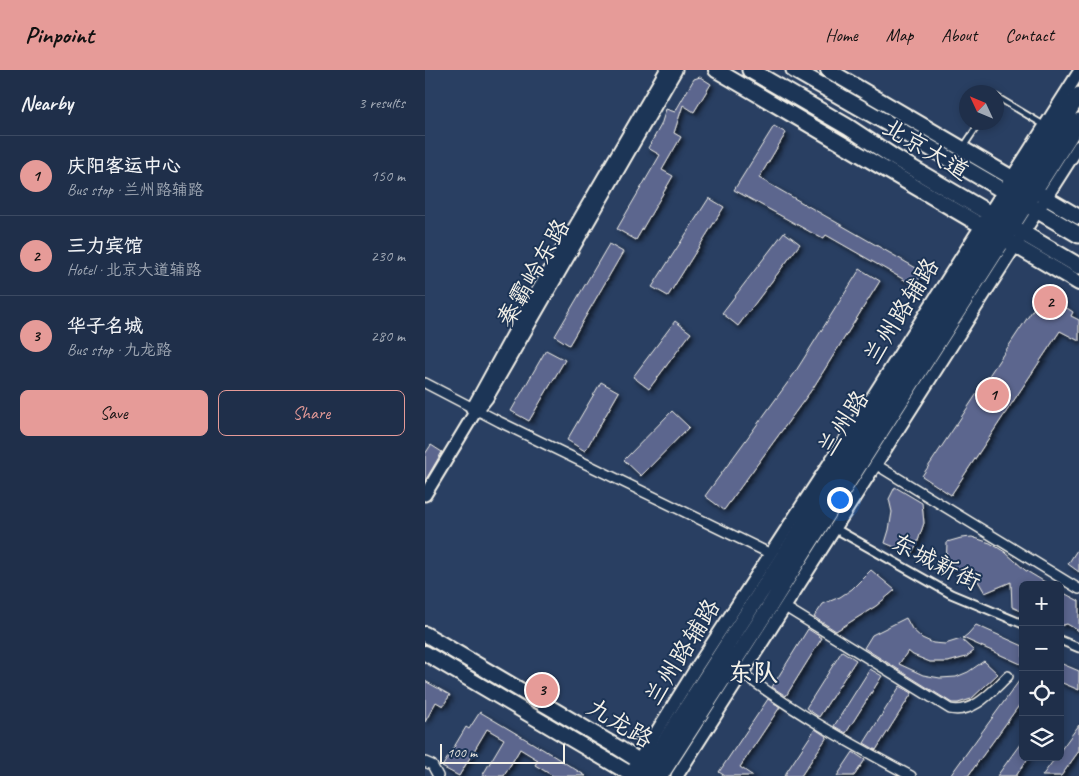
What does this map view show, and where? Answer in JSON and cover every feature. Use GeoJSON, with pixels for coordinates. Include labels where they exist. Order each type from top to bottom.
{"type":"FeatureCollection","features":[{"type":"Feature","properties":{"kind":"main road"},"geometry":{"type":"LineString","coordinates":[[716,70],[1002,229],[1079,283]]}},
{"type":"Feature","properties":{"kind":"main road","name":"北京大道"},"geometry":{"type":"LineString","coordinates":[[750,70],[848,127],[1002,229],[1079,266]]}},
{"type":"Feature","properties":{"kind":"main road","name":"北京大道"},"geometry":{"type":"LineString","coordinates":[[794,70],[1024,194],[1079,235]]}},
{"type":"Feature","properties":{"kind":"main road"},"geometry":{"type":"LineString","coordinates":[[828,70],[963,149],[1024,194],[1079,217]]}},
{"type":"Feature","properties":{"kind":"main road","name":"兰州路"},"geometry":{"type":"LineString","coordinates":[[653,773],[1024,194],[1079,95]]}},
{"type":"Feature","properties":{"kind":"main road","name":"兰州路"},"geometry":{"type":"LineString","coordinates":[[1024,194],[1079,121]]}},
{"type":"Feature","properties":{"kind":"main road","name":"九龙路"},"geometry":{"type":"LineString","coordinates":[[425,634],[653,773]]}},
{"type":"Feature","properties":{"kind":"main road","name":"九龙路"},"geometry":{"type":"LineString","coordinates":[[425,653],[653,773]]}},
{"type":"Feature","properties":{"kind":"street","name":"秦霸岭东路"},"geometry":{"type":"LineString","coordinates":[[425,495],[475,409],[534,298],[666,70]]}},
{"type":"Feature","properties":{"kind":"street","name":"秦霸岭东路"},"geometry":{"type":"LineString","coordinates":[[425,487],[475,409],[487,398],[676,70]]}},
{"type":"Feature","properties":{"kind":"street","name":"兰州路辅路"},"geometry":{"type":"LineString","coordinates":[[653,773],[742,673],[875,464],[1002,229],[1024,194],[1045,126],[1079,72]]}},
{"type":"Feature","properties":{"kind":"street","name":"兰州路辅路"},"geometry":{"type":"LineString","coordinates":[[1024,194],[1079,146]]}},
{"type":"Feature","properties":{"kind":"street","name":"兰州路辅路"},"geometry":{"type":"LineString","coordinates":[[653,773],[696,668],[769,554],[869,402],[1002,229]]}},
{"type":"Feature","properties":{"kind":"street"},"geometry":{"type":"LineString","coordinates":[[425,383],[769,554]]}},
{"type":"Feature","properties":{"kind":"street"},"geometry":{"type":"LineString","coordinates":[[875,464],[1079,589]]}},
{"type":"Feature","properties":{"kind":"street","name":"东城新街"},"geometry":{"type":"LineString","coordinates":[[834,528],[951,594],[1019,622]]}},
{"type":"Feature","properties":{"kind":"street"},"geometry":{"type":"LineString","coordinates":[[785,607],[950,709],[958,710],[977,705],[1008,676]]}},
{"type":"Feature","properties":{"kind":"street"},"geometry":{"type":"LineString","coordinates":[[1064,642],[1079,648]]}},
{"type":"Feature","properties":{"kind":"street"},"geometry":{"type":"LineString","coordinates":[[742,673],[766,691],[848,741],[911,776]]}},
{"type":"Feature","properties":{"kind":"street"},"geometry":{"type":"LineString","coordinates":[[425,762],[432,765],[438,776]]}},
{"type":"Feature","properties":{"kind":"lane"},"geometry":{"type":"LineString","coordinates":[[1004,101],[1045,126]]}},
{"type":"Feature","properties":{"kind":"lane"},"geometry":{"type":"LineString","coordinates":[[963,149],[975,130]]}},
{"type":"Feature","properties":{"kind":"building"},"geometry":{"type":"Polygon","coordinates":[[[700,77],[711,84],[694,112],[683,105],[674,133],[681,137],[662,170],[673,176],[636,240],[617,229],[660,155],[648,148],[661,125],[666,109],[675,112],[694,79],[700,77]]]}},
{"type":"Feature","properties":{"kind":"building"},"geometry":{"type":"Polygon","coordinates":[[[774,126],[786,133],[759,178],[923,272],[915,286],[826,235],[823,239],[734,190],[774,126]]]}},
{"type":"Feature","properties":{"kind":"building"},"geometry":{"type":"Polygon","coordinates":[[[709,198],[724,207],[668,296],[652,287],[709,198]]]}},
{"type":"Feature","properties":{"kind":"building"},"geometry":{"type":"Polygon","coordinates":[[[784,232],[800,244],[738,326],[722,313],[784,232]]]}},
{"type":"Feature","properties":{"kind":"building"},"geometry":{"type":"Polygon","coordinates":[[[609,244],[623,252],[569,345],[555,336],[609,244]]]}},
{"type":"Feature","properties":{"kind":"building"},"geometry":{"type":"Polygon","coordinates":[[[860,269],[880,281],[813,388],[724,510],[705,496],[794,374],[860,269]]]}},
{"type":"Feature","properties":{"kind":"building"},"geometry":{"type":"Polygon","coordinates":[[[1044,293],[1073,312],[1071,316],[1079,320],[1079,341],[1060,331],[951,495],[922,476],[1044,293]]]}},
{"type":"Feature","properties":{"kind":"building"},"geometry":{"type":"Polygon","coordinates":[[[675,321],[691,333],[649,389],[633,377],[675,321]]]}},
{"type":"Feature","properties":{"kind":"building"},"geometry":{"type":"Polygon","coordinates":[[[546,350],[565,360],[529,421],[511,411],[546,350]]]}},
{"type":"Feature","properties":{"kind":"building"},"geometry":{"type":"Polygon","coordinates":[[[601,382],[619,392],[585,451],[567,440],[601,382]]]}},
{"type":"Feature","properties":{"kind":"building"},"geometry":{"type":"Polygon","coordinates":[[[672,411],[689,427],[641,476],[624,460],[672,411]]]}},
{"type":"Feature","properties":{"kind":"building"},"geometry":{"type":"Polygon","coordinates":[[[431,445],[442,452],[425,481],[425,454],[431,445]]]}},
{"type":"Feature","properties":{"kind":"building"},"geometry":{"type":"Polygon","coordinates":[[[895,487],[922,503],[924,523],[917,544],[911,554],[885,543],[892,512],[889,499],[895,487]]]}},
{"type":"Feature","properties":{"kind":"building"},"geometry":{"type":"Polygon","coordinates":[[[972,537],[990,543],[1005,552],[1025,570],[1043,581],[1019,581],[1019,610],[1012,607],[1011,582],[985,593],[978,581],[971,576],[960,570],[946,567],[947,542],[972,537]]]}},
{"type":"Feature","properties":{"kind":"building"},"geometry":{"type":"Polygon","coordinates":[[[1079,547],[1079,572],[1068,564],[1079,547]]]}},
{"type":"Feature","properties":{"kind":"building"},"geometry":{"type":"Polygon","coordinates":[[[871,570],[895,590],[876,606],[836,631],[814,617],[823,604],[840,597],[852,589],[871,570]]]}},
{"type":"Feature","properties":{"kind":"building"},"geometry":{"type":"Polygon","coordinates":[[[1064,593],[1079,601],[1079,631],[1067,624],[1064,625],[1064,593]]]}},
{"type":"Feature","properties":{"kind":"building"},"geometry":{"type":"Polygon","coordinates":[[[906,618],[912,629],[922,638],[933,643],[945,644],[961,639],[974,651],[966,657],[948,662],[930,662],[908,651],[899,664],[923,675],[940,678],[956,677],[968,672],[984,661],[998,674],[971,699],[952,703],[864,648],[872,635],[906,618]]]}},
{"type":"Feature","properties":{"kind":"building"},"geometry":{"type":"Polygon","coordinates":[[[976,625],[1019,644],[1019,663],[963,638],[976,625]]]}},
{"type":"Feature","properties":{"kind":"building"},"geometry":{"type":"Polygon","coordinates":[[[808,629],[822,638],[786,696],[772,687],[808,629]]]}},
{"type":"Feature","properties":{"kind":"building"},"geometry":{"type":"Polygon","coordinates":[[[842,651],[856,660],[819,717],[806,708],[842,651]]]}},
{"type":"Feature","properties":{"kind":"building"},"geometry":{"type":"Polygon","coordinates":[[[1064,665],[1079,671],[1079,690],[1064,684],[1064,665]]]}},
{"type":"Feature","properties":{"kind":"building"},"geometry":{"type":"Polygon","coordinates":[[[870,669],[882,676],[846,733],[834,726],[870,669]]]}},
{"type":"Feature","properties":{"kind":"building"},"geometry":{"type":"Polygon","coordinates":[[[425,681],[450,695],[443,706],[436,702],[425,722],[425,681]]]}},
{"type":"Feature","properties":{"kind":"building"},"geometry":{"type":"Polygon","coordinates":[[[1019,681],[1019,706],[968,776],[950,776],[1019,681]]]}},
{"type":"Feature","properties":{"kind":"building"},"geometry":{"type":"Polygon","coordinates":[[[900,686],[912,693],[876,750],[864,743],[900,686]]]}},
{"type":"Feature","properties":{"kind":"building"},"geometry":{"type":"Polygon","coordinates":[[[768,699],[780,707],[740,767],[753,776],[725,776],[719,772],[768,699]]]}},
{"type":"Feature","properties":{"kind":"building"},"geometry":{"type":"Polygon","coordinates":[[[480,712],[586,776],[553,776],[535,765],[538,760],[520,749],[504,776],[482,776],[504,739],[487,729],[459,776],[442,767],[466,727],[469,729],[480,712]]]}},
{"type":"Feature","properties":{"kind":"building"},"geometry":{"type":"Polygon","coordinates":[[[1079,725],[1079,751],[1061,776],[1042,776],[1053,761],[1064,761],[1064,746],[1079,725]]]}},
{"type":"Feature","properties":{"kind":"building"},"geometry":{"type":"Polygon","coordinates":[[[815,729],[827,737],[801,776],[784,776],[815,729]]]}},
{"type":"Feature","properties":{"kind":"building"},"geometry":{"type":"Polygon","coordinates":[[[1019,746],[1019,761],[1026,761],[1016,776],[997,776],[1019,746]]]}},
{"type":"Feature","properties":{"kind":"building"},"geometry":{"type":"Polygon","coordinates":[[[853,752],[865,760],[854,776],[837,776],[853,752]]]}},
{"type":"Feature","properties":{"kind":"place","name":"三力宾馆"},"geometry":{"type":"Point","coordinates":[1050,302]}},
{"type":"Feature","properties":{"kind":"place","name":"庆阳客运中心"},"geometry":{"type":"Point","coordinates":[993,395]}},
{"type":"Feature","properties":{"kind":"place","name":"华子名城"},"geometry":{"type":"Point","coordinates":[542,690]}},
{"type":"Feature","properties":{"kind":"district","name":"东队"},"geometry":{"type":"Point","coordinates":[753,672]}}]}
